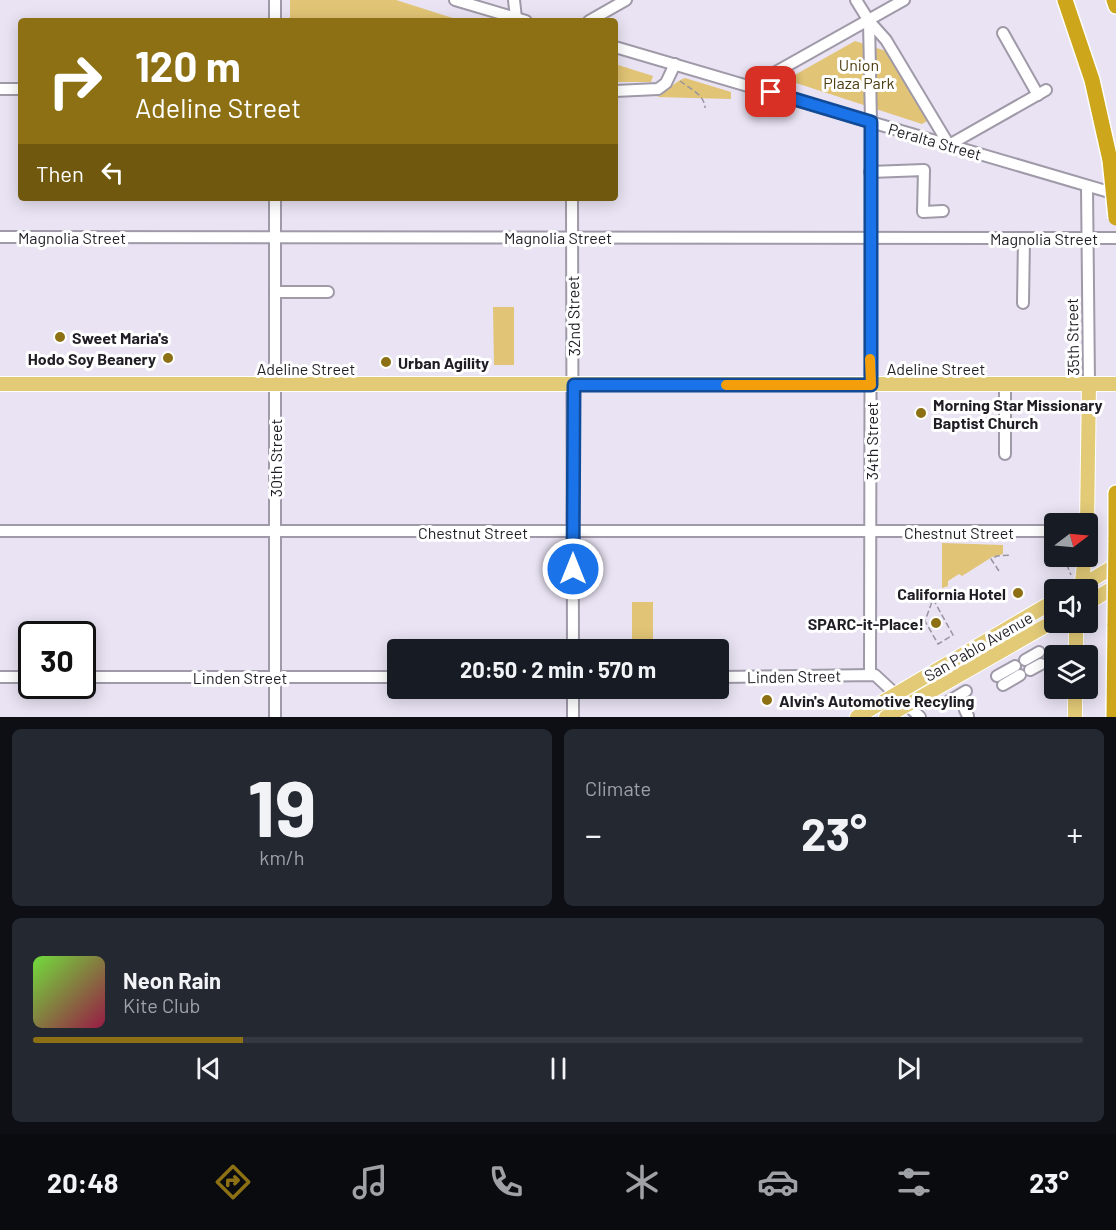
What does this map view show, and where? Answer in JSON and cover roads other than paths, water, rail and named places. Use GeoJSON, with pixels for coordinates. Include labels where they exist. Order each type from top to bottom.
{"type":"FeatureCollection","features":[{"type":"Feature","properties":{"kind":"highway"},"geometry":{"type":"LineString","coordinates":[[1065,0],[1092,80],[1110,160],[1116,218]]}},
{"type":"Feature","properties":{"kind":"highway"},"geometry":{"type":"LineString","coordinates":[[1114,0],[1116,6]]}},
{"type":"Feature","properties":{"kind":"highway"},"geometry":{"type":"LineString","coordinates":[[1114,717],[1116,493]]}},
{"type":"Feature","properties":{"kind":"main road","name":"Adeline Street"},"geometry":{"type":"LineString","coordinates":[[0,384],[1116,384]]}},
{"type":"Feature","properties":{"kind":"main road","name":"35th Street"},"geometry":{"type":"LineString","coordinates":[[1087,513],[1089,384]]}},
{"type":"Feature","properties":{"kind":"main road"},"geometry":{"type":"LineString","coordinates":[[1089,579],[1116,565]]}},
{"type":"Feature","properties":{"kind":"main road"},"geometry":{"type":"LineString","coordinates":[[1098,597],[1116,586]]}},
{"type":"Feature","properties":{"kind":"main road","name":"San Pablo Avenue"},"geometry":{"type":"LineString","coordinates":[[857,717],[1044,607]]}},
{"type":"Feature","properties":{"kind":"main road","name":"San Pablo Avenue"},"geometry":{"type":"LineString","coordinates":[[886,717],[1044,627]]}},
{"type":"Feature","properties":{"kind":"main road"},"geometry":{"type":"LineString","coordinates":[[1075,717],[1076,699]]}},
{"type":"Feature","properties":{"kind":"street"},"geometry":{"type":"LineString","coordinates":[[275,0],[275,18]]}},
{"type":"Feature","properties":{"kind":"street"},"geometry":{"type":"LineString","coordinates":[[455,0],[514,18]]}},
{"type":"Feature","properties":{"kind":"street"},"geometry":{"type":"LineString","coordinates":[[514,0],[520,18]]}},
{"type":"Feature","properties":{"kind":"street"},"geometry":{"type":"LineString","coordinates":[[594,18],[626,0]]}},
{"type":"Feature","properties":{"kind":"street"},"geometry":{"type":"LineString","coordinates":[[856,0],[869,21],[886,40],[949,145],[1042,93],[1002,33]]}},
{"type":"Feature","properties":{"kind":"street"},"geometry":{"type":"LineString","coordinates":[[751,86],[904,0]]}},
{"type":"Feature","properties":{"kind":"street","name":"34th Street"},"geometry":{"type":"LineString","coordinates":[[869,21],[871,122],[870,675]]}},
{"type":"Feature","properties":{"kind":"street","name":"Peralta Street"},"geometry":{"type":"LineString","coordinates":[[618,47],[1116,194]]}},
{"type":"Feature","properties":{"kind":"street"},"geometry":{"type":"LineString","coordinates":[[618,91],[658,89],[666,83],[675,64]]}},
{"type":"Feature","properties":{"kind":"street"},"geometry":{"type":"LineString","coordinates":[[0,88],[18,88]]}},
{"type":"Feature","properties":{"kind":"street"},"geometry":{"type":"LineString","coordinates":[[870,172],[924,170],[923,212],[943,211]]}},
{"type":"Feature","properties":{"kind":"street","name":"35th Street"},"geometry":{"type":"LineString","coordinates":[[1087,186],[1089,384]]}},
{"type":"Feature","properties":{"kind":"street","name":"30th Street"},"geometry":{"type":"LineString","coordinates":[[275,201],[275,717]]}},
{"type":"Feature","properties":{"kind":"street","name":"32nd Street"},"geometry":{"type":"LineString","coordinates":[[572,201],[573,639]]}},
{"type":"Feature","properties":{"kind":"street","name":"Magnolia Street"},"geometry":{"type":"LineString","coordinates":[[0,237],[1116,238]]}},
{"type":"Feature","properties":{"kind":"street"},"geometry":{"type":"LineString","coordinates":[[1023,303],[1024,238]]}},
{"type":"Feature","properties":{"kind":"street"},"geometry":{"type":"LineString","coordinates":[[275,292],[328,292]]}},
{"type":"Feature","properties":{"kind":"street"},"geometry":{"type":"LineString","coordinates":[[1005,384],[1005,454]]}},
{"type":"Feature","properties":{"kind":"street","name":"Chestnut Street"},"geometry":{"type":"LineString","coordinates":[[0,531],[1044,531]]}},
{"type":"Feature","properties":{"kind":"street"},"geometry":{"type":"LineString","coordinates":[[1000,681],[1023,668],[1039,652]]}},
{"type":"Feature","properties":{"kind":"street"},"geometry":{"type":"LineString","coordinates":[[1023,668],[1041,664]]}},
{"type":"Feature","properties":{"kind":"street"},"geometry":{"type":"LineString","coordinates":[[870,675],[875,675],[920,717]]}},
{"type":"Feature","properties":{"kind":"street","name":"Linden Street"},"geometry":{"type":"LineString","coordinates":[[729,677],[870,675]]}},
{"type":"Feature","properties":{"kind":"street"},"geometry":{"type":"LineString","coordinates":[[0,677],[18,677]]}},
{"type":"Feature","properties":{"kind":"street","name":"Linden Street"},"geometry":{"type":"LineString","coordinates":[[96,677],[387,677]]}},
{"type":"Feature","properties":{"kind":"street"},"geometry":{"type":"LineString","coordinates":[[946,703],[960,696]]}},
{"type":"Feature","properties":{"kind":"street"},"geometry":{"type":"LineString","coordinates":[[573,699],[573,717]]}},
{"type":"Feature","properties":{"kind":"place","name":"Sweet Maria's"},"geometry":{"type":"Point","coordinates":[60,337]}},
{"type":"Feature","properties":{"kind":"place","name":"Hodo Soy Beanery"},"geometry":{"type":"Point","coordinates":[168,358]}},
{"type":"Feature","properties":{"kind":"place","name":"Urban Agility"},"geometry":{"type":"Point","coordinates":[386,362]}},
{"type":"Feature","properties":{"kind":"place","name":"Morning Star Missionary Baptist Church"},"geometry":{"type":"Point","coordinates":[921,413]}},
{"type":"Feature","properties":{"kind":"place","name":"California Hotel"},"geometry":{"type":"Point","coordinates":[1018,593]}},
{"type":"Feature","properties":{"kind":"place","name":"SPARC-it-Place!"},"geometry":{"type":"Point","coordinates":[936,623]}},
{"type":"Feature","properties":{"kind":"place","name":"Alvin's Automotive Recyling"},"geometry":{"type":"Point","coordinates":[767,700]}},
{"type":"Feature","properties":{"kind":"park label","name":"Union Plaza Park"},"geometry":{"type":"Point","coordinates":[859,73]}}]}
